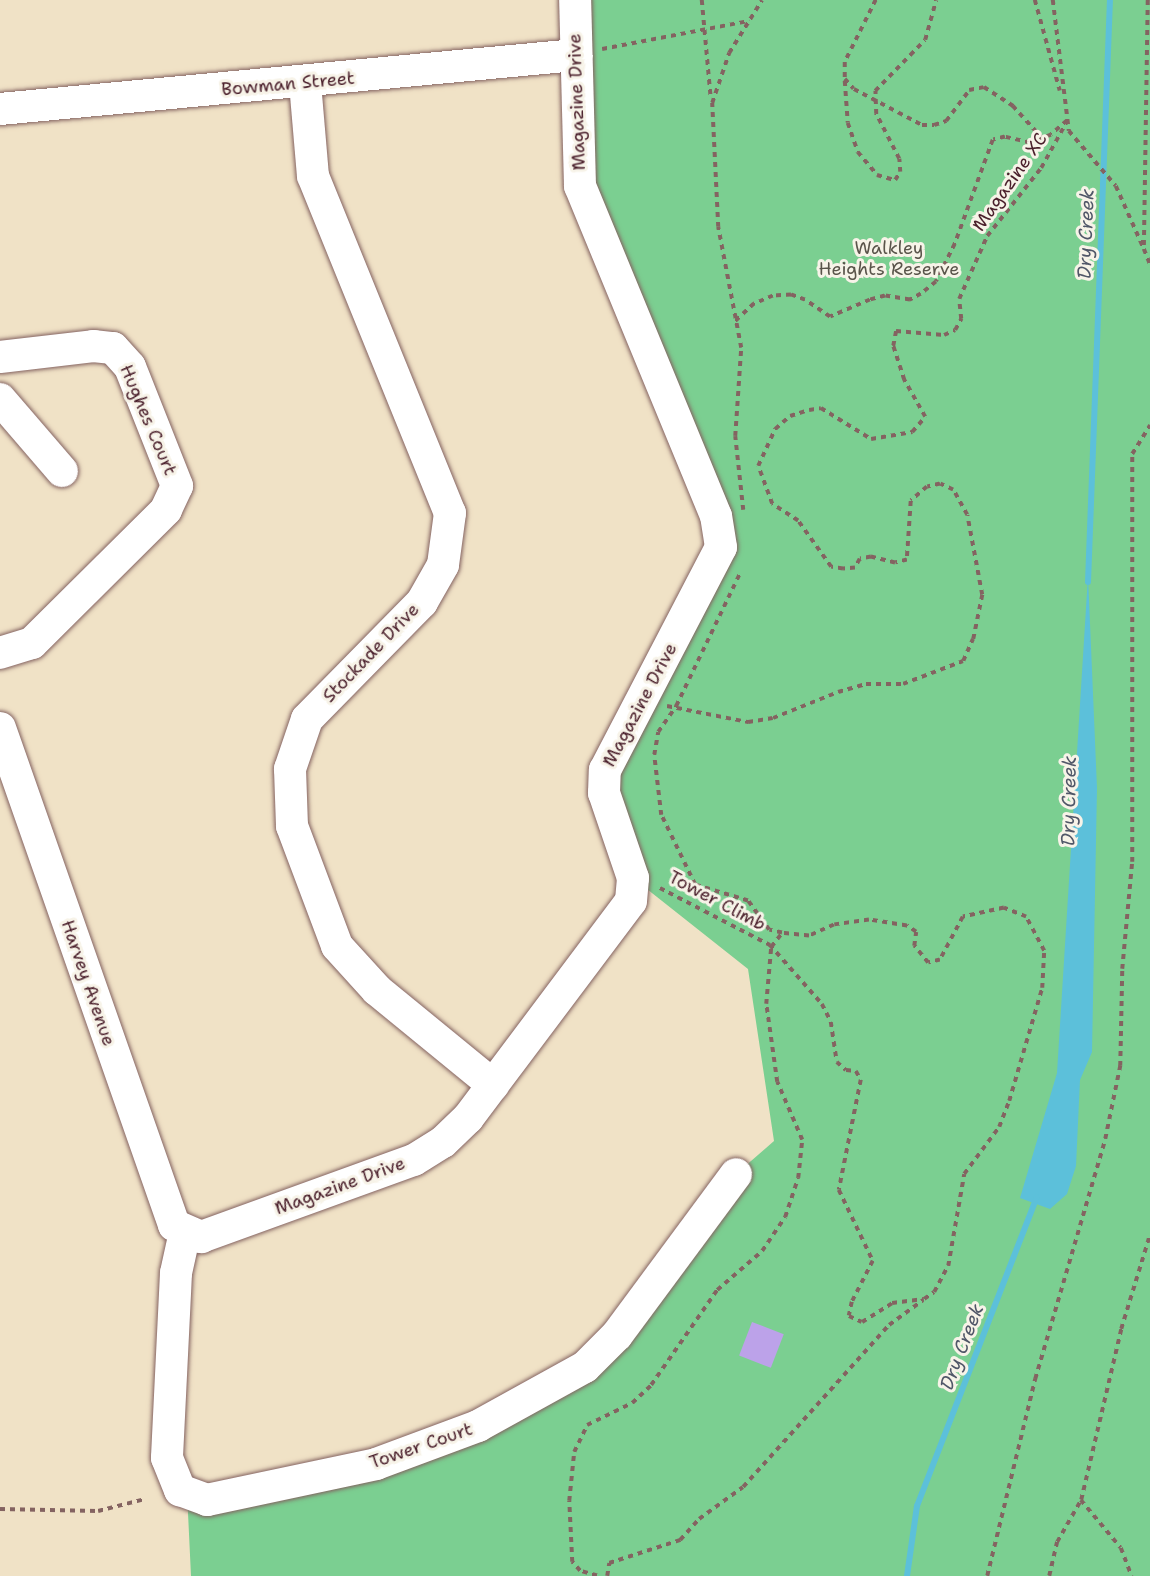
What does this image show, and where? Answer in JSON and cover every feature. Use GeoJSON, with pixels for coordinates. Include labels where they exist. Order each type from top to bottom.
{"type":"FeatureCollection","features":[{"type":"Feature","properties":{"kind":"street","name":"Magazine Drive"},"geometry":{"type":"LineString","coordinates":[[185,1232],[201,1237],[414,1160],[458,1129],[631,901],[634,878],[604,793],[605,770],[721,547],[716,516],[580,186],[575,0]]}},
{"type":"Feature","properties":{"kind":"street","name":"Bowman Street"},"geometry":{"type":"LineString","coordinates":[[0,109],[305,83],[576,55]]}},
{"type":"Feature","properties":{"kind":"street","name":"Stockade Drive"},"geometry":{"type":"LineString","coordinates":[[305,83],[313,176],[450,513],[443,565],[422,602],[307,719],[290,769],[292,826],[337,946],[377,990],[493,1085]]}},
{"type":"Feature","properties":{"kind":"street","name":"Hughes Court"},"geometry":{"type":"LineString","coordinates":[[0,356],[93,346],[113,348],[130,367],[177,486],[166,510],[32,643],[0,653]]}},
{"type":"Feature","properties":{"kind":"street"},"geometry":{"type":"LineString","coordinates":[[0,399],[62,471]]}},
{"type":"Feature","properties":{"kind":"street","name":"Harvey Avenue"},"geometry":{"type":"LineString","coordinates":[[0,728],[168,1217],[185,1232]]}},
{"type":"Feature","properties":{"kind":"street","name":"Tower Court"},"geometry":{"type":"LineString","coordinates":[[185,1232],[176,1273],[167,1458],[180,1490],[207,1500],[376,1464],[478,1426],[585,1367],[617,1335],[736,1174]]}},
{"type":"Feature","properties":{"kind":"path"},"geometry":{"type":"LineString","coordinates":[[702,0],[712,103],[718,227],[735,322],[754,304],[772,296],[791,295],[805,300],[830,317],[870,299],[910,300],[921,294],[936,282],[955,244],[993,140],[1005,137],[1030,143],[1042,139],[1013,106],[984,87],[969,90],[946,121],[922,125],[899,109],[874,100],[845,79]]}},
{"type":"Feature","properties":{"kind":"path"},"geometry":{"type":"LineString","coordinates":[[712,103],[729,53],[762,0]]}},
{"type":"Feature","properties":{"kind":"path"},"geometry":{"type":"LineString","coordinates":[[876,0],[845,62],[845,79],[851,138],[866,164],[891,181],[899,176],[899,159],[874,100],[881,81],[925,40],[936,0]]}},
{"type":"Feature","properties":{"kind":"path"},"geometry":{"type":"LineString","coordinates":[[1035,0],[1064,103]]}},
{"type":"Feature","properties":{"kind":"path"},"geometry":{"type":"LineString","coordinates":[[1054,0],[1069,131],[1089,159],[1116,186],[1150,264]]}},
{"type":"Feature","properties":{"kind":"path"},"geometry":{"type":"LineString","coordinates":[[1144,250],[1148,0]]}},
{"type":"Feature","properties":{"kind":"path"},"geometry":{"type":"LineString","coordinates":[[576,55],[705,27],[749,21]]}},
{"type":"Feature","properties":{"kind":"path","name":"Magazine XC"},"geometry":{"type":"LineString","coordinates":[[1042,139],[1067,121]]}},
{"type":"Feature","properties":{"kind":"path","name":"Magazine XC"},"geometry":{"type":"LineString","coordinates":[[662,709],[676,706],[748,722],[774,718],[838,692],[866,684],[903,684],[963,661],[973,639],[982,595],[967,515],[953,490],[940,484],[928,486],[911,501],[907,560],[895,564],[871,557],[860,559],[855,568],[843,569],[831,567],[798,521],[772,504],[758,467],[775,429],[790,416],[809,410],[821,408],[871,439],[912,432],[925,417],[904,380],[893,346],[896,331],[944,335],[955,330],[961,319],[959,299],[987,236],[1035,177],[1067,121]]}},
{"type":"Feature","properties":{"kind":"path"},"geometry":{"type":"LineString","coordinates":[[987,1576],[1035,1379],[1105,1139],[1121,1066],[1122,969],[1132,862],[1132,454],[1150,425]]}},
{"type":"Feature","properties":{"kind":"path"},"geometry":{"type":"LineString","coordinates":[[607,1576],[609,1563],[680,1540],[699,1519],[743,1487],[889,1325],[934,1292],[948,1266],[964,1174],[999,1127],[1014,1072],[1027,1044],[1042,988],[1044,951],[1026,917],[1004,908],[963,917],[940,960],[928,963],[914,946],[916,932],[890,921],[834,925],[809,936],[769,930],[748,901],[695,885],[661,815],[655,787]]}},
{"type":"Feature","properties":{"kind":"path","name":"Tower Climb"},"geometry":{"type":"LineString","coordinates":[[657,886],[770,944],[822,1004],[831,1022],[837,1062],[846,1070],[856,1071],[861,1080],[839,1190],[873,1261],[852,1302],[849,1316],[862,1322],[892,1303],[924,1299]]}},
{"type":"Feature","properties":{"kind":"path"},"geometry":{"type":"LineString","coordinates":[[1049,1576],[1057,1542],[1081,1500],[1115,1352],[1150,1234]]}},
{"type":"Feature","properties":{"kind":"path"},"geometry":{"type":"LineString","coordinates":[[0,1509],[98,1511],[145,1499]]}},
{"type":"Feature","properties":{"kind":"path"},"geometry":{"type":"LineString","coordinates":[[1081,1500],[1121,1548],[1132,1576]]}},
{"type":"Feature","properties":{"kind":"green space","name":"Walkley Heights Reserve"},"geometry":{"type":"Polygon","coordinates":[[[573,0],[1150,0],[1150,1576],[191,1576],[187,1492],[453,1436],[617,1335],[736,1174],[774,1141],[748,969],[633,878],[603,780],[721,547],[580,186],[573,0]]]}},
{"type":"Feature","properties":{"kind":"water"},"geometry":{"type":"Polygon","coordinates":[[[1088,576],[1097,788],[1092,1052],[1080,1080],[1076,1166],[1067,1194],[1050,1209],[1020,1198],[1057,1073],[1088,576]]]}},
{"type":"Feature","properties":{"kind":"building"},"geometry":{"type":"Polygon","coordinates":[[[752,1322],[784,1334],[771,1368],[739,1356],[752,1322]]]}},
{"type":"Feature","properties":{"kind":"waterway","name":"Dry Creek"},"geometry":{"type":"LineString","coordinates":[[1088,582],[1110,0]]}},
{"type":"Feature","properties":{"kind":"waterway","name":"Dry Creek"},"geometry":{"type":"LineString","coordinates":[[907,1576],[917,1506],[1037,1197]]}}]}
